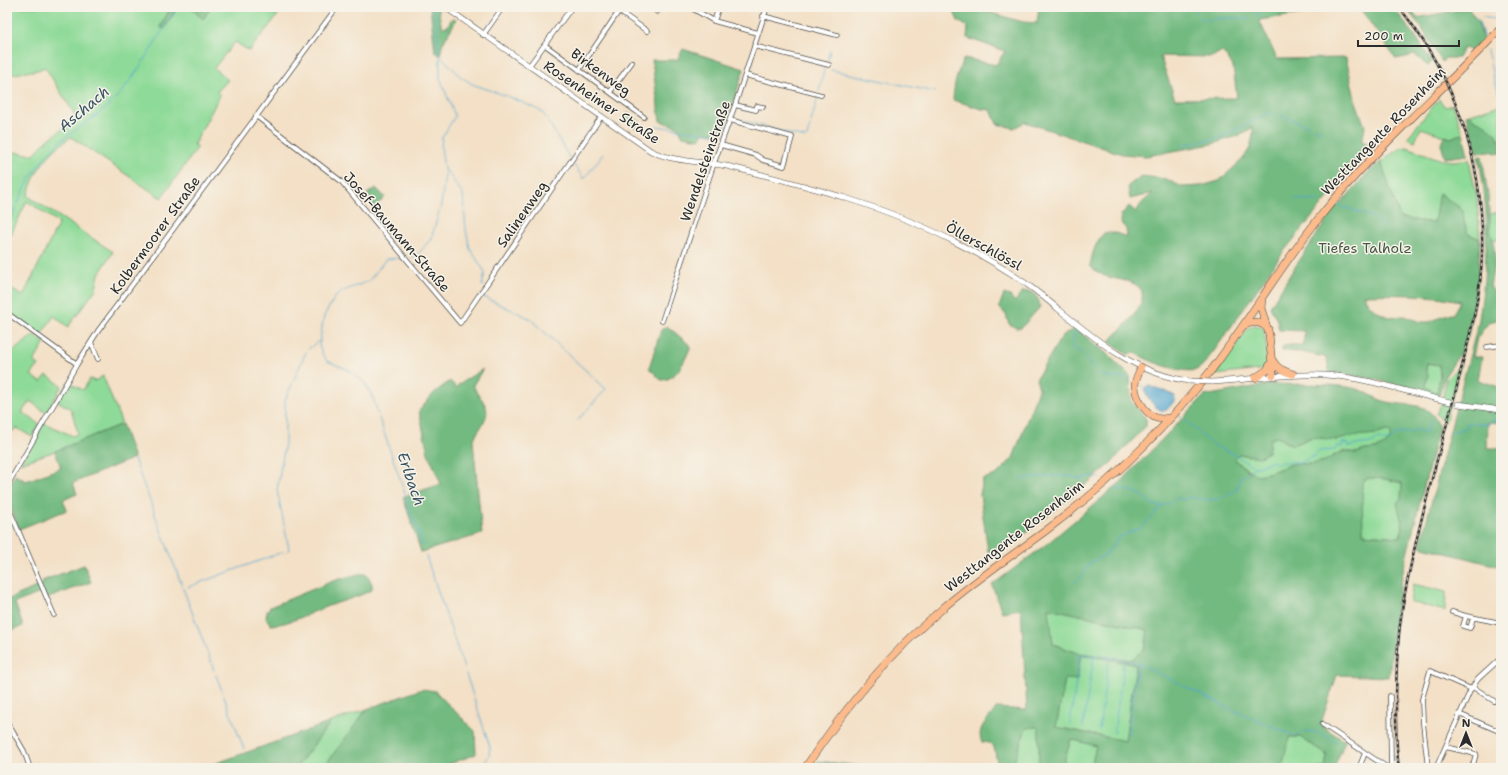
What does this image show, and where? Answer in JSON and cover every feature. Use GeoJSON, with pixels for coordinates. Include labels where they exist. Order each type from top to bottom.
{"type":"FeatureCollection","features":[{"type":"Feature","properties":{"kind":"highway","name":"Westtangente Rosenheim"},"geometry":{"type":"LineString","coordinates":[[805,768],[846,710],[873,677],[902,646],[948,604],[1082,502],[1141,450],[1213,368],[1322,214],[1366,164],[1473,58],[1501,28]]}},
{"type":"Feature","properties":{"kind":"highway"},"geometry":{"type":"LineString","coordinates":[[1263,297],[1261,308],[1268,330],[1274,375]]}},
{"type":"Feature","properties":{"kind":"highway"},"geometry":{"type":"LineString","coordinates":[[1242,327],[1250,323],[1258,323],[1262,324],[1268,330]]}},
{"type":"Feature","properties":{"kind":"highway"},"geometry":{"type":"LineString","coordinates":[[1272,358],[1281,370],[1293,374]]}},
{"type":"Feature","properties":{"kind":"highway"},"geometry":{"type":"LineString","coordinates":[[1255,378],[1267,370],[1272,358]]}},
{"type":"Feature","properties":{"kind":"highway"},"geometry":{"type":"LineString","coordinates":[[1141,367],[1135,381],[1137,396],[1141,404],[1154,417],[1157,427],[1156,433]]}},
{"type":"Feature","properties":{"kind":"highway"},"geometry":{"type":"LineString","coordinates":[[1154,417],[1162,419],[1170,418]]}},
{"type":"Feature","properties":{"kind":"street","name":"Kolbermoorer Straße"},"geometry":{"type":"LineString","coordinates":[[7,486],[91,342],[337,7]]}},
{"type":"Feature","properties":{"kind":"street","name":"Rosenheimer Straße"},"geometry":{"type":"LineString","coordinates":[[445,7],[601,117],[651,151],[661,156],[714,164],[808,187],[877,210]]}},
{"type":"Feature","properties":{"kind":"street"},"geometry":{"type":"LineString","coordinates":[[483,35],[503,7]]}},
{"type":"Feature","properties":{"kind":"street"},"geometry":{"type":"LineString","coordinates":[[529,66],[572,7]]}},
{"type":"Feature","properties":{"kind":"street"},"geometry":{"type":"LineString","coordinates":[[612,7],[647,31]]}},
{"type":"Feature","properties":{"kind":"street"},"geometry":{"type":"LineString","coordinates":[[657,12],[659,7]]}},
{"type":"Feature","properties":{"kind":"street"},"geometry":{"type":"LineString","coordinates":[[690,7],[714,21],[758,33]]}},
{"type":"Feature","properties":{"kind":"street"},"geometry":{"type":"LineString","coordinates":[[714,21],[719,7]]}},
{"type":"Feature","properties":{"kind":"street","name":"Wendelsteinstraße"},"geometry":{"type":"LineString","coordinates":[[662,321],[745,75],[766,7]]}},
{"type":"Feature","properties":{"kind":"street"},"geometry":{"type":"LineString","coordinates":[[579,70],[619,11]]}},
{"type":"Feature","properties":{"kind":"street"},"geometry":{"type":"LineString","coordinates":[[763,16],[837,35]]}},
{"type":"Feature","properties":{"kind":"street","name":"Birkenweg"},"geometry":{"type":"LineString","coordinates":[[545,45],[644,117]]}},
{"type":"Feature","properties":{"kind":"street"},"geometry":{"type":"LineString","coordinates":[[754,46],[829,65]]}},
{"type":"Feature","properties":{"kind":"street"},"geometry":{"type":"LineString","coordinates":[[610,92],[632,62]]}},
{"type":"Feature","properties":{"kind":"street"},"geometry":{"type":"LineString","coordinates":[[745,75],[821,95]]}},
{"type":"Feature","properties":{"kind":"street"},"geometry":{"type":"LineString","coordinates":[[735,105],[756,110],[757,106],[763,107]]}},
{"type":"Feature","properties":{"kind":"street","name":"Josef-Baumann-Straße"},"geometry":{"type":"LineString","coordinates":[[256,116],[341,181],[460,323]]}},
{"type":"Feature","properties":{"kind":"street","name":"Salinenweg"},"geometry":{"type":"LineString","coordinates":[[460,323],[601,117]]}},
{"type":"Feature","properties":{"kind":"street"},"geometry":{"type":"LineString","coordinates":[[721,145],[756,155],[763,160],[784,166],[792,137],[730,120]]}},
{"type":"Feature","properties":{"kind":"street","name":"Öllerschlössl"},"geometry":{"type":"LineString","coordinates":[[877,210],[939,234],[976,253],[1027,285],[1092,336],[1122,357],[1159,374],[1189,381],[1212,382],[1274,375],[1326,375],[1353,378],[1450,402]]}},
{"type":"Feature","properties":{"kind":"street"},"geometry":{"type":"LineString","coordinates":[[7,313],[77,364]]}},
{"type":"Feature","properties":{"kind":"street"},"geometry":{"type":"LineString","coordinates":[[91,342],[98,359]]}},
{"type":"Feature","properties":{"kind":"street"},"geometry":{"type":"LineString","coordinates":[[1487,347],[1501,345]]}},
{"type":"Feature","properties":{"kind":"street"},"geometry":{"type":"LineString","coordinates":[[1458,404],[1501,410]]}},
{"type":"Feature","properties":{"kind":"street"},"geometry":{"type":"LineString","coordinates":[[7,504],[54,615]]}},
{"type":"Feature","properties":{"kind":"street"},"geometry":{"type":"LineString","coordinates":[[1452,612],[1473,618],[1501,623]]}},
{"type":"Feature","properties":{"kind":"street"},"geometry":{"type":"LineString","coordinates":[[1466,616],[1463,626],[1470,628],[1473,618]]}},
{"type":"Feature","properties":{"kind":"street"},"geometry":{"type":"LineString","coordinates":[[1436,768],[1472,688],[1478,679],[1501,658]]}},
{"type":"Feature","properties":{"kind":"street"},"geometry":{"type":"LineString","coordinates":[[1428,768],[1422,698],[1430,671],[1472,688],[1494,701]]}},
{"type":"Feature","properties":{"kind":"street"},"geometry":{"type":"LineString","coordinates":[[1390,696],[1390,768]]}},
{"type":"Feature","properties":{"kind":"street"},"geometry":{"type":"LineString","coordinates":[[1459,714],[1501,732]]}},
{"type":"Feature","properties":{"kind":"street"},"geometry":{"type":"LineString","coordinates":[[7,722],[24,751],[30,768]]}},
{"type":"Feature","properties":{"kind":"street"},"geometry":{"type":"LineString","coordinates":[[1322,724],[1390,768]]}},
{"type":"Feature","properties":{"kind":"street"},"geometry":{"type":"LineString","coordinates":[[1446,747],[1476,754],[1472,768]]}},
{"type":"Feature","properties":{"kind":"street"},"geometry":{"type":"LineString","coordinates":[[1360,768],[1365,753]]}},
{"type":"Feature","properties":{"kind":"green space"},"geometry":{"type":"Polygon","coordinates":[[[7,7],[171,7],[161,27],[164,29],[178,7],[190,7],[203,19],[211,7],[266,7],[278,15],[249,51],[235,42],[214,68],[228,80],[217,92],[220,95],[194,145],[198,147],[161,198],[71,137],[49,155],[38,170],[28,196],[113,252],[99,274],[96,289],[68,327],[54,316],[40,336],[7,312],[7,287],[23,296],[59,223],[27,201],[7,243],[7,151],[34,155],[47,140],[75,121],[75,115],[45,67],[38,70],[7,75],[7,7]]]}},
{"type":"Feature","properties":{"kind":"green space"},"geometry":{"type":"Polygon","coordinates":[[[171,7],[178,7],[164,29],[160,27],[171,7]]]}},
{"type":"Feature","properties":{"kind":"green space"},"geometry":{"type":"Polygon","coordinates":[[[190,7],[211,7],[203,19],[190,7]]]}},
{"type":"Feature","properties":{"kind":"green space"},"geometry":{"type":"Polygon","coordinates":[[[430,7],[438,7],[441,24],[443,27],[447,27],[452,18],[456,20],[442,45],[440,56],[435,51],[430,7]]]}},
{"type":"Feature","properties":{"kind":"green space"},"geometry":{"type":"Polygon","coordinates":[[[952,7],[971,7],[1023,22],[1037,23],[1039,7],[1349,7],[1259,20],[1277,59],[1346,58],[1355,99],[1365,127],[1362,142],[1369,143],[1365,153],[1284,251],[1214,351],[1199,369],[1190,371],[1165,366],[1148,360],[1136,353],[1127,354],[1109,342],[1131,319],[1142,301],[1142,293],[1137,286],[1126,281],[1111,278],[1094,270],[1090,266],[1095,248],[1104,233],[1115,233],[1127,237],[1126,229],[1121,223],[1121,215],[1129,206],[1136,212],[1141,204],[1153,193],[1130,199],[1128,186],[1141,176],[1166,179],[1182,187],[1201,186],[1219,181],[1243,159],[1250,148],[1253,127],[1241,135],[1212,144],[1146,156],[1122,154],[1025,122],[1014,128],[997,124],[991,110],[982,109],[953,100],[953,94],[958,73],[964,58],[996,65],[1005,51],[967,38],[968,27],[958,21],[952,7]],[[1222,51],[1212,57],[1160,56],[1175,99],[1237,98],[1233,66],[1222,51]]]}},
{"type":"Feature","properties":{"kind":"green space"},"geometry":{"type":"Polygon","coordinates":[[[1359,7],[1393,7],[1414,34],[1432,62],[1428,66],[1415,55],[1396,59],[1359,7]]]}},
{"type":"Feature","properties":{"kind":"green space"},"geometry":{"type":"Polygon","coordinates":[[[1405,7],[1408,7],[1417,18],[1468,8],[1478,22],[1483,40],[1471,51],[1464,47],[1458,58],[1445,58],[1442,62],[1421,27],[1405,7]]]}},
{"type":"Feature","properties":{"kind":"green space"},"geometry":{"type":"Polygon","coordinates":[[[683,49],[744,69],[723,135],[703,132],[700,139],[683,136],[678,127],[660,121],[652,60],[677,60],[683,49]]]}},
{"type":"Feature","properties":{"kind":"green space"},"geometry":{"type":"Polygon","coordinates":[[[1439,99],[1445,107],[1453,105],[1463,133],[1451,138],[1421,128],[1415,141],[1407,138],[1439,99]]]}},
{"type":"Feature","properties":{"kind":"green space"},"geometry":{"type":"Polygon","coordinates":[[[1501,105],[1501,142],[1495,133],[1475,120],[1470,114],[1501,105]]]}},
{"type":"Feature","properties":{"kind":"green space"},"geometry":{"type":"Polygon","coordinates":[[[628,113],[640,122],[636,128],[624,120],[628,113]]]}},
{"type":"Feature","properties":{"kind":"green space"},"geometry":{"type":"Polygon","coordinates":[[[1470,114],[1473,119],[1487,126],[1494,132],[1499,139],[1501,154],[1489,151],[1477,153],[1466,115],[1470,114]]]}},
{"type":"Feature","properties":{"kind":"green space"},"geometry":{"type":"Polygon","coordinates":[[[1463,133],[1468,155],[1445,158],[1441,144],[1444,136],[1451,138],[1463,133]]]}},
{"type":"Feature","properties":{"kind":"green space"},"geometry":{"type":"Polygon","coordinates":[[[1406,147],[1442,160],[1454,161],[1469,159],[1477,198],[1480,239],[1468,234],[1464,222],[1463,210],[1439,193],[1434,223],[1400,218],[1381,162],[1396,151],[1406,147]]]}},
{"type":"Feature","properties":{"kind":"green space"},"geometry":{"type":"Polygon","coordinates":[[[1482,156],[1488,195],[1490,231],[1493,240],[1495,259],[1490,286],[1501,303],[1501,319],[1489,322],[1477,338],[1473,357],[1482,357],[1478,380],[1499,387],[1501,390],[1501,423],[1488,422],[1487,448],[1501,448],[1501,567],[1420,546],[1479,320],[1486,259],[1485,198],[1478,157],[1482,156]]]}},
{"type":"Feature","properties":{"kind":"green space","name":"Tiefes Talholz"},"geometry":{"type":"Polygon","coordinates":[[[1381,162],[1400,218],[1434,223],[1439,193],[1463,210],[1464,222],[1468,234],[1480,239],[1478,280],[1468,337],[1461,352],[1445,376],[1439,396],[1374,379],[1329,372],[1327,359],[1324,357],[1301,352],[1282,351],[1282,347],[1289,345],[1304,345],[1304,331],[1279,330],[1277,320],[1270,307],[1335,208],[1381,162]],[[1364,295],[1368,304],[1388,317],[1405,316],[1421,322],[1430,322],[1445,315],[1453,314],[1460,301],[1412,295],[1364,295]],[[1427,363],[1426,371],[1428,375],[1425,387],[1437,393],[1440,376],[1439,365],[1427,363]]]}},
{"type":"Feature","properties":{"kind":"green space"},"geometry":{"type":"Polygon","coordinates":[[[376,188],[385,197],[375,207],[372,205],[372,200],[367,194],[376,188]]]}},
{"type":"Feature","properties":{"kind":"green space"},"geometry":{"type":"Polygon","coordinates":[[[1501,212],[1501,240],[1493,240],[1490,231],[1490,214],[1501,212]]]}},
{"type":"Feature","properties":{"kind":"green space"},"geometry":{"type":"Polygon","coordinates":[[[1029,291],[1037,298],[1040,307],[1021,328],[1016,328],[1009,324],[1006,315],[999,307],[1004,294],[1010,296],[1015,302],[1022,292],[1029,291]]]}},
{"type":"Feature","properties":{"kind":"green space"},"geometry":{"type":"Polygon","coordinates":[[[1254,325],[1264,329],[1268,362],[1264,369],[1215,375],[1248,328],[1254,325]]]}},
{"type":"Feature","properties":{"kind":"green space"},"geometry":{"type":"Polygon","coordinates":[[[667,326],[691,346],[676,373],[672,377],[661,380],[649,368],[661,330],[667,326]]]}},
{"type":"Feature","properties":{"kind":"green space"},"geometry":{"type":"Polygon","coordinates":[[[1075,328],[1106,353],[1130,376],[1131,401],[1146,419],[1146,426],[1105,469],[1017,540],[989,558],[980,495],[983,479],[996,475],[1013,458],[1039,388],[1036,379],[1062,336],[1075,328]]]}},
{"type":"Feature","properties":{"kind":"green space"},"geometry":{"type":"Polygon","coordinates":[[[34,335],[45,342],[34,362],[39,365],[31,375],[41,382],[47,375],[62,386],[46,413],[30,401],[22,412],[39,424],[32,437],[17,428],[7,435],[7,348],[12,352],[34,335]]]}},
{"type":"Feature","properties":{"kind":"green space"},"geometry":{"type":"Polygon","coordinates":[[[1427,363],[1439,365],[1440,376],[1437,393],[1424,387],[1428,375],[1426,371],[1427,363]]]}},
{"type":"Feature","properties":{"kind":"green space"},"geometry":{"type":"Polygon","coordinates":[[[1461,364],[1445,423],[1436,414],[1442,403],[1446,379],[1461,364]]]}},
{"type":"Feature","properties":{"kind":"green space"},"geometry":{"type":"Polygon","coordinates":[[[483,369],[473,385],[485,404],[487,411],[485,420],[473,441],[482,534],[421,552],[403,497],[441,484],[428,453],[419,411],[434,393],[450,381],[457,388],[459,384],[483,369]]]}},
{"type":"Feature","properties":{"kind":"green space"},"geometry":{"type":"Polygon","coordinates":[[[103,376],[122,424],[21,463],[44,423],[73,436],[78,433],[71,409],[57,401],[68,382],[83,390],[90,379],[95,381],[103,376]]]}},
{"type":"Feature","properties":{"kind":"green space"},"geometry":{"type":"Polygon","coordinates":[[[1271,384],[1317,384],[1340,386],[1360,390],[1383,401],[1423,408],[1435,418],[1439,427],[1404,566],[1397,604],[1389,677],[1337,675],[1322,720],[1323,727],[1345,741],[1334,768],[1325,768],[1327,755],[1300,737],[1289,737],[1282,768],[1091,768],[1096,746],[1071,739],[1062,768],[1039,768],[1039,729],[1037,727],[1026,728],[1013,765],[999,763],[996,768],[997,762],[994,747],[990,743],[982,742],[980,737],[980,732],[984,724],[996,708],[1027,710],[1021,609],[1002,612],[992,585],[1048,543],[1121,482],[1204,396],[1271,384]],[[1386,431],[1378,434],[1354,436],[1337,440],[1312,437],[1293,445],[1277,437],[1270,439],[1268,452],[1260,457],[1239,454],[1235,457],[1236,461],[1250,472],[1257,475],[1269,473],[1292,464],[1312,464],[1325,461],[1345,451],[1356,453],[1376,449],[1385,445],[1390,440],[1391,432],[1386,431]],[[1369,478],[1362,482],[1363,534],[1400,537],[1403,527],[1397,503],[1401,498],[1402,483],[1385,479],[1369,478]],[[1049,608],[1053,644],[1078,653],[1131,660],[1145,649],[1148,630],[1049,608]],[[1081,655],[1077,680],[1065,679],[1056,727],[1125,741],[1136,665],[1081,655]]]}},
{"type":"Feature","properties":{"kind":"green space"},"geometry":{"type":"Polygon","coordinates":[[[122,424],[134,458],[73,483],[77,494],[63,500],[67,510],[19,529],[7,497],[7,491],[15,475],[26,481],[61,468],[55,451],[122,424]]]}},
{"type":"Feature","properties":{"kind":"green space"},"geometry":{"type":"Polygon","coordinates":[[[1386,431],[1391,432],[1390,440],[1385,445],[1376,449],[1356,453],[1345,451],[1325,461],[1312,464],[1292,464],[1269,473],[1257,475],[1235,461],[1234,457],[1239,454],[1248,456],[1268,452],[1270,439],[1277,437],[1287,443],[1299,443],[1312,437],[1337,440],[1354,435],[1378,434],[1386,431]]]}},
{"type":"Feature","properties":{"kind":"green space"},"geometry":{"type":"Polygon","coordinates":[[[1369,478],[1385,479],[1402,483],[1401,498],[1398,503],[1403,527],[1400,537],[1363,534],[1361,482],[1369,478]]]}},
{"type":"Feature","properties":{"kind":"green space"},"geometry":{"type":"Polygon","coordinates":[[[84,565],[91,582],[46,599],[43,592],[15,603],[23,626],[7,632],[7,600],[43,584],[42,581],[84,565]]]}},
{"type":"Feature","properties":{"kind":"green space"},"geometry":{"type":"Polygon","coordinates":[[[358,574],[367,574],[372,584],[372,590],[286,623],[271,625],[266,618],[267,611],[270,607],[333,581],[358,574]]]}},
{"type":"Feature","properties":{"kind":"green space"},"geometry":{"type":"Polygon","coordinates":[[[1413,584],[1446,592],[1445,611],[1410,602],[1413,584]]]}},
{"type":"Feature","properties":{"kind":"green space"},"geometry":{"type":"Polygon","coordinates":[[[1048,608],[1148,630],[1145,649],[1131,660],[1078,653],[1053,644],[1048,608]]]}},
{"type":"Feature","properties":{"kind":"green space"},"geometry":{"type":"Polygon","coordinates":[[[1081,655],[1136,665],[1125,741],[1056,727],[1065,679],[1081,655]]]}},
{"type":"Feature","properties":{"kind":"green space"},"geometry":{"type":"Polygon","coordinates":[[[422,689],[435,691],[475,731],[476,754],[439,768],[323,768],[367,709],[422,689]]]}},
{"type":"Feature","properties":{"kind":"green space"},"geometry":{"type":"Polygon","coordinates":[[[367,709],[323,768],[296,768],[331,722],[367,709]]]}},
{"type":"Feature","properties":{"kind":"green space"},"geometry":{"type":"Polygon","coordinates":[[[331,722],[296,768],[203,768],[331,722]]]}},
{"type":"Feature","properties":{"kind":"green space"},"geometry":{"type":"Polygon","coordinates":[[[1037,727],[1039,729],[1039,768],[997,768],[998,763],[1013,765],[1026,728],[1037,727]]]}},
{"type":"Feature","properties":{"kind":"green space"},"geometry":{"type":"Polygon","coordinates":[[[1289,737],[1300,737],[1327,755],[1325,768],[1282,768],[1289,737]]]}},
{"type":"Feature","properties":{"kind":"green space"},"geometry":{"type":"Polygon","coordinates":[[[1071,739],[1096,746],[1091,768],[1062,768],[1071,739]]]}},
{"type":"Feature","properties":{"kind":"green space"},"geometry":{"type":"Polygon","coordinates":[[[818,761],[877,768],[815,768],[818,761]]]}},
{"type":"Feature","properties":{"kind":"water"},"geometry":{"type":"Polygon","coordinates":[[[1150,386],[1175,396],[1174,402],[1164,411],[1155,406],[1144,390],[1150,386]]]}},
{"type":"Feature","properties":{"kind":"waterway","name":"Aschach"},"geometry":{"type":"LineString","coordinates":[[7,227],[26,186],[38,167],[52,149],[105,108],[121,92],[146,57],[177,7]]}},
{"type":"Feature","properties":{"kind":"waterway"},"geometry":{"type":"LineString","coordinates":[[434,7],[439,54],[460,76],[472,84],[507,96],[542,112],[570,159]]}},
{"type":"Feature","properties":{"kind":"waterway"},"geometry":{"type":"LineString","coordinates":[[1194,7],[1197,14],[1203,20]]}},
{"type":"Feature","properties":{"kind":"waterway"},"geometry":{"type":"LineString","coordinates":[[1256,16],[1268,7]]}},
{"type":"Feature","properties":{"kind":"waterway"},"geometry":{"type":"LineString","coordinates":[[1483,17],[1499,20]]}},
{"type":"Feature","properties":{"kind":"waterway"},"geometry":{"type":"LineString","coordinates":[[1207,20],[1222,18],[1249,18]]}},
{"type":"Feature","properties":{"kind":"waterway"},"geometry":{"type":"LineString","coordinates":[[1478,19],[1484,38]]}},
{"type":"Feature","properties":{"kind":"waterway"},"geometry":{"type":"LineString","coordinates":[[1487,50],[1494,79],[1501,97]]}},
{"type":"Feature","properties":{"kind":"waterway"},"geometry":{"type":"LineString","coordinates":[[827,62],[830,51]]}},
{"type":"Feature","properties":{"kind":"waterway","name":"Erlbach"},"geometry":{"type":"LineString","coordinates":[[411,257],[416,256],[432,236],[441,205],[445,175],[441,147],[442,138],[455,116],[440,78],[440,58]]}},
{"type":"Feature","properties":{"kind":"waterway"},"geometry":{"type":"LineString","coordinates":[[819,91],[825,67]]}},
{"type":"Feature","properties":{"kind":"waterway"},"geometry":{"type":"LineString","coordinates":[[831,70],[935,92]]}},
{"type":"Feature","properties":{"kind":"waterway"},"geometry":{"type":"LineString","coordinates":[[811,122],[818,97]]}},
{"type":"Feature","properties":{"kind":"waterway"},"geometry":{"type":"LineString","coordinates":[[1181,145],[1219,138],[1269,113],[1275,113]]}},
{"type":"Feature","properties":{"kind":"waterway"},"geometry":{"type":"LineString","coordinates":[[1280,115],[1309,126]]}},
{"type":"Feature","properties":{"kind":"waterway"},"geometry":{"type":"LineString","coordinates":[[722,134],[728,117]]}},
{"type":"Feature","properties":{"kind":"waterway"},"geometry":{"type":"LineString","coordinates":[[733,118],[805,138],[807,137],[810,126]]}},
{"type":"Feature","properties":{"kind":"waterway"},"geometry":{"type":"LineString","coordinates":[[657,126],[719,135]]}},
{"type":"Feature","properties":{"kind":"waterway"},"geometry":{"type":"LineString","coordinates":[[1314,128],[1321,131]]}},
{"type":"Feature","properties":{"kind":"waterway"},"geometry":{"type":"LineString","coordinates":[[574,165],[584,179],[603,154]]}},
{"type":"Feature","properties":{"kind":"waterway"},"geometry":{"type":"LineString","coordinates":[[446,170],[463,195],[466,230],[470,249],[485,272],[482,286]]}},
{"type":"Feature","properties":{"kind":"waterway"},"geometry":{"type":"LineString","coordinates":[[1296,199],[1321,201]]}},
{"type":"Feature","properties":{"kind":"waterway"},"geometry":{"type":"LineString","coordinates":[[1341,206],[1372,217],[1385,227]]}},
{"type":"Feature","properties":{"kind":"waterway","name":"Erlbach"},"geometry":{"type":"LineString","coordinates":[[378,414],[373,398],[365,383],[349,370],[327,361],[319,346],[324,316],[335,297],[343,291],[369,281],[386,259],[403,258]]}},
{"type":"Feature","properties":{"kind":"waterway"},"geometry":{"type":"LineString","coordinates":[[482,294],[482,296],[529,318],[606,389],[578,420]]}},
{"type":"Feature","properties":{"kind":"waterway"},"geometry":{"type":"LineString","coordinates":[[1075,331],[1074,338],[1071,341],[1073,348],[1078,350],[1096,371]]}},
{"type":"Feature","properties":{"kind":"waterway"},"geometry":{"type":"LineString","coordinates":[[308,349],[319,341]]}},
{"type":"Feature","properties":{"kind":"waterway"},"geometry":{"type":"LineString","coordinates":[[287,551],[289,549],[277,490],[285,444],[285,400],[306,352]]}},
{"type":"Feature","properties":{"kind":"waterway"},"geometry":{"type":"LineString","coordinates":[[1100,374],[1111,378],[1123,377],[1128,380]]}},
{"type":"Feature","properties":{"kind":"waterway"},"geometry":{"type":"LineString","coordinates":[[1141,385],[1145,389]]}},
{"type":"Feature","properties":{"kind":"waterway"},"geometry":{"type":"LineString","coordinates":[[1179,415],[1214,445],[1255,466]]}},
{"type":"Feature","properties":{"kind":"waterway","name":"Erlbach"},"geometry":{"type":"LineString","coordinates":[[379,418],[423,546]]}},
{"type":"Feature","properties":{"kind":"waterway"},"geometry":{"type":"LineString","coordinates":[[1075,582],[1083,576],[1090,563],[1107,554],[1119,537],[1141,528],[1161,507],[1179,498],[1184,500],[1188,497],[1207,500],[1220,499],[1222,496],[1225,497],[1236,490],[1237,486],[1239,485],[1239,478],[1251,469],[1263,464],[1274,461],[1277,464],[1280,462],[1289,463],[1292,461],[1298,464],[1314,456],[1319,451],[1335,450],[1337,446],[1342,447],[1343,442],[1348,444],[1348,447],[1373,443],[1378,439],[1386,442],[1394,438],[1396,434],[1399,434],[1400,432],[1413,433],[1415,429],[1427,432],[1428,426],[1433,420]]}},
{"type":"Feature","properties":{"kind":"waterway"},"geometry":{"type":"LineString","coordinates":[[1451,432],[1466,428],[1468,423],[1489,424],[1493,420],[1501,421]]}},
{"type":"Feature","properties":{"kind":"waterway"},"geometry":{"type":"LineString","coordinates":[[134,459],[214,670]]}},
{"type":"Feature","properties":{"kind":"waterway"},"geometry":{"type":"LineString","coordinates":[[1020,479],[1049,476],[1068,476],[1082,479],[1091,476],[1100,478]]}},
{"type":"Feature","properties":{"kind":"waterway"},"geometry":{"type":"LineString","coordinates":[[1116,489],[1133,491],[1141,495],[1152,504],[1161,506]]}},
{"type":"Feature","properties":{"kind":"waterway"},"geometry":{"type":"LineString","coordinates":[[188,587],[283,552]]}},
{"type":"Feature","properties":{"kind":"waterway","name":"Erlbach"},"geometry":{"type":"LineString","coordinates":[[426,556],[464,668]]}},
{"type":"Feature","properties":{"kind":"waterway"},"geometry":{"type":"LineString","coordinates":[[1070,724],[1080,654],[1115,658],[1138,663],[1230,709],[1293,735]]}},
{"type":"Feature","properties":{"kind":"waterway"},"geometry":{"type":"LineString","coordinates":[[1083,727],[1094,656]]}},
{"type":"Feature","properties":{"kind":"waterway"},"geometry":{"type":"LineString","coordinates":[[1099,730],[1109,657]]}},
{"type":"Feature","properties":{"kind":"waterway"},"geometry":{"type":"LineString","coordinates":[[1114,733],[1124,661]]}},
{"type":"Feature","properties":{"kind":"waterway"},"geometry":{"type":"LineString","coordinates":[[1128,736],[1138,663]]}},
{"type":"Feature","properties":{"kind":"waterway","name":"Erlbach"},"geometry":{"type":"LineString","coordinates":[[466,674],[490,747],[489,755],[482,768]]}},
{"type":"Feature","properties":{"kind":"waterway"},"geometry":{"type":"LineString","coordinates":[[216,675],[244,749]]}},
{"type":"Feature","properties":{"kind":"waterway"},"geometry":{"type":"LineString","coordinates":[[1295,736],[1300,733],[1311,731],[1326,736],[1337,742]]}},
{"type":"Feature","properties":{"kind":"waterway"},"geometry":{"type":"LineString","coordinates":[[1395,754],[1396,768]]}},
{"type":"Feature","properties":{"kind":"waterway"},"geometry":{"type":"LineString","coordinates":[[824,763],[861,768]]}},
{"type":"Feature","properties":{"kind":"railway"},"geometry":{"type":"LineString","coordinates":[[1399,7],[1419,34],[1436,62],[1451,92],[1463,123],[1472,155],[1482,220],[1481,272],[1476,307],[1455,394],[1421,521],[1409,572],[1402,612],[1398,639],[1396,681],[1396,738],[1399,768]]}}]}
